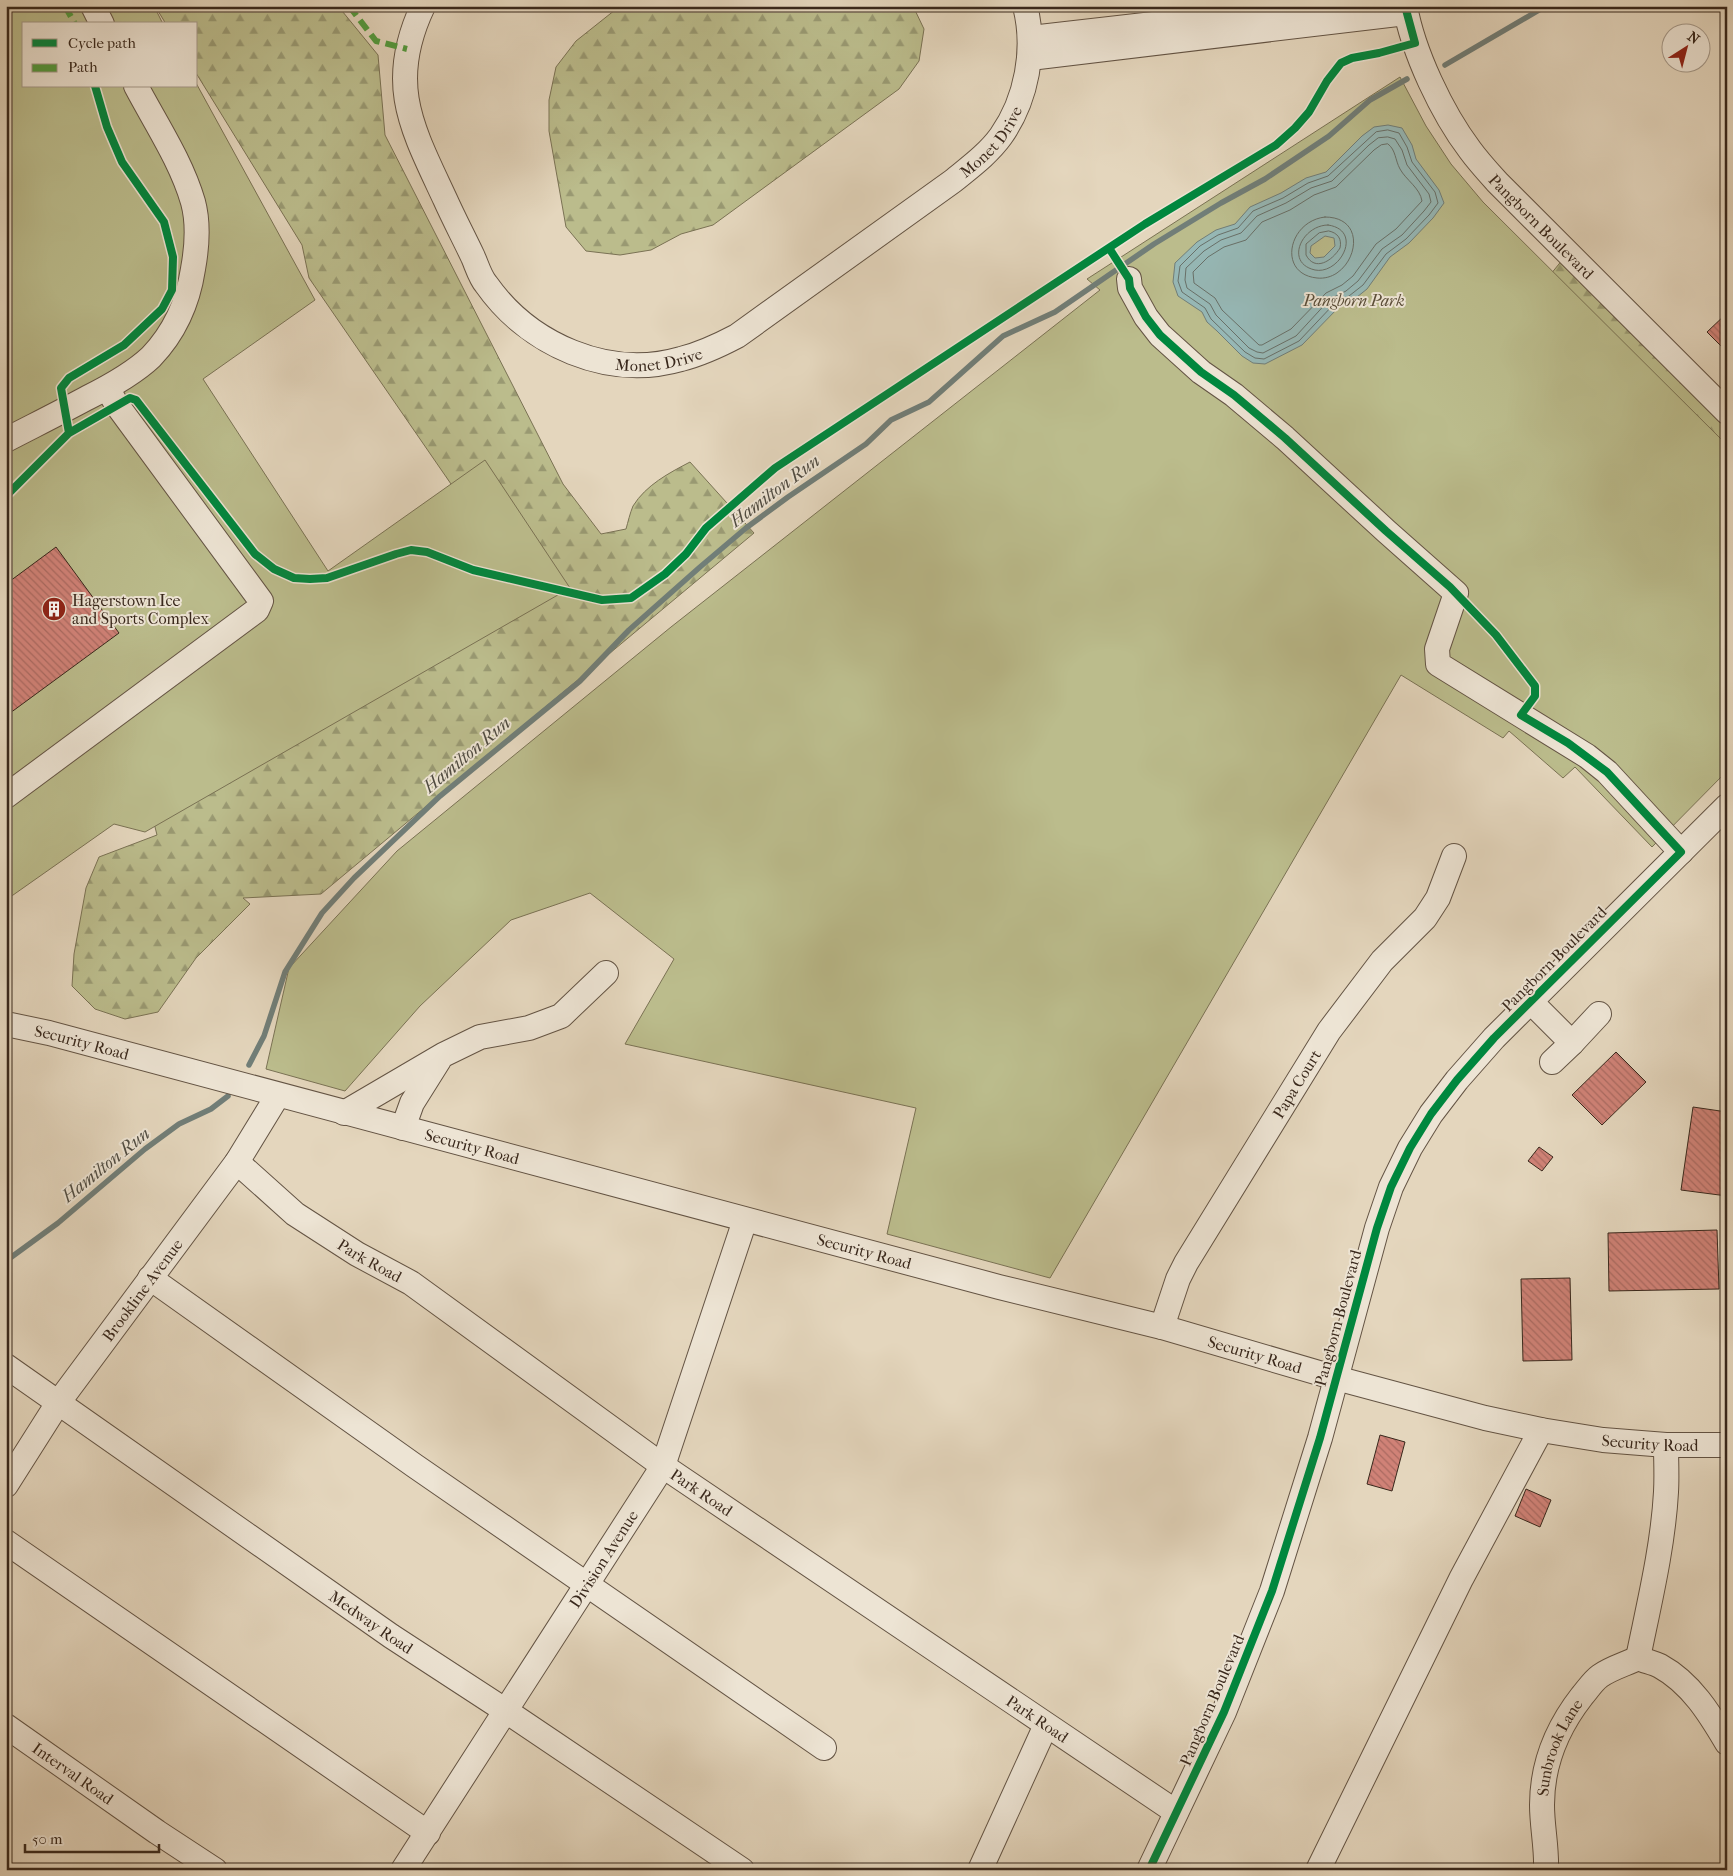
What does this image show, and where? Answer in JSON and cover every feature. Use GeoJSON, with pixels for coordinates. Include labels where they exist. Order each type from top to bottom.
{"type":"FeatureCollection","features":[{"type":"Feature","properties":{"kind":"street"},"geometry":{"type":"LineString","coordinates":[[92,6],[101,22]]}},
{"type":"Feature","properties":{"kind":"street","name":"Monet Drive"},"geometry":{"type":"LineString","coordinates":[[423,6],[415,23],[407,49],[404,80],[407,109],[416,136],[484,283],[510,312],[531,330],[558,346],[587,358],[621,365],[649,365],[680,360],[709,351],[737,336],[953,181],[982,157],[1001,136],[1017,107],[1030,48],[1025,6]]}},
{"type":"Feature","properties":{"kind":"street"},"geometry":{"type":"LineString","coordinates":[[1030,48],[1310,6]]}},
{"type":"Feature","properties":{"kind":"street"},"geometry":{"type":"LineString","coordinates":[[1030,48],[1406,10]]}},
{"type":"Feature","properties":{"kind":"street","name":"Pangborn Boulevard"},"geometry":{"type":"LineString","coordinates":[[1406,10],[1430,82],[1446,114],[1470,150],[1504,190],[1727,412]]}},
{"type":"Feature","properties":{"kind":"street"},"geometry":{"type":"LineString","coordinates":[[6,440],[107,388],[130,374],[151,357],[165,339],[178,319],[186,301],[196,254],[197,229],[193,204],[187,183],[137,88]]}},
{"type":"Feature","properties":{"kind":"street"},"geometry":{"type":"LineString","coordinates":[[1129,279],[1130,288],[1146,317],[1160,335],[1200,372],[1234,395],[1285,438],[1456,593],[1437,649],[1438,664],[1587,756],[1607,772],[1681,852]]}},
{"type":"Feature","properties":{"kind":"street"},"geometry":{"type":"LineString","coordinates":[[6,796],[257,610],[260,601],[117,405],[107,388]]}},
{"type":"Feature","properties":{"kind":"street","name":"Pangborn Boulevard"},"geometry":{"type":"LineString","coordinates":[[1149,1870],[1224,1712],[1272,1591],[1320,1438],[1377,1228],[1391,1187],[1410,1148],[1431,1114],[1456,1080],[1494,1038],[1727,806]]}},
{"type":"Feature","properties":{"kind":"street","name":"Papa Court"},"geometry":{"type":"LineString","coordinates":[[1162,1327],[1178,1279],[1186,1263],[1324,1039],[1382,961],[1425,918],[1438,898],[1454,856]]}},
{"type":"Feature","properties":{"kind":"street"},"geometry":{"type":"LineString","coordinates":[[344,1113],[443,1055],[480,1037],[529,1028],[562,1016],[606,973]]}},
{"type":"Feature","properties":{"kind":"street"},"geometry":{"type":"LineString","coordinates":[[1531,1002],[1572,1042]]}},
{"type":"Feature","properties":{"kind":"street"},"geometry":{"type":"LineString","coordinates":[[1552,1062],[1599,1014]]}},
{"type":"Feature","properties":{"kind":"street","name":"Security Road"},"geometry":{"type":"LineString","coordinates":[[6,1024],[49,1033],[999,1287],[1162,1327],[1336,1378],[1485,1418],[1541,1430],[1604,1440],[1666,1446],[1727,1445]]}},
{"type":"Feature","properties":{"kind":"street"},"geometry":{"type":"LineString","coordinates":[[403,1128],[412,1103],[443,1055]]}},
{"type":"Feature","properties":{"kind":"street","name":"Brookline Avenue"},"geometry":{"type":"LineString","coordinates":[[6,1485],[58,1403],[237,1162],[278,1095]]}},
{"type":"Feature","properties":{"kind":"street","name":"Park Road"},"geometry":{"type":"LineString","coordinates":[[237,1162],[295,1214],[357,1254],[411,1283],[663,1466],[1176,1812]]}},
{"type":"Feature","properties":{"kind":"street","name":"Division Avenue"},"geometry":{"type":"LineString","coordinates":[[403,1870],[663,1466],[745,1220]]}},
{"type":"Feature","properties":{"kind":"street"},"geometry":{"type":"LineString","coordinates":[[150,1278],[407,1460],[824,1748]]}},
{"type":"Feature","properties":{"kind":"street","name":"Medway Road"},"geometry":{"type":"LineString","coordinates":[[6,1366],[391,1636],[742,1870]]}},
{"type":"Feature","properties":{"kind":"street"},"geometry":{"type":"LineString","coordinates":[[1318,1870],[1461,1580],[1541,1430]]}},
{"type":"Feature","properties":{"kind":"street"},"geometry":{"type":"LineString","coordinates":[[1666,1446],[1666,1492],[1662,1523],[1655,1574],[1638,1658],[1660,1666],[1682,1682],[1701,1700],[1727,1743]]}},
{"type":"Feature","properties":{"kind":"street"},"geometry":{"type":"LineString","coordinates":[[6,1542],[428,1832]]}},
{"type":"Feature","properties":{"kind":"street","name":"Sunbrook Lane"},"geometry":{"type":"LineString","coordinates":[[1546,1870],[1547,1856],[1542,1806],[1543,1785],[1554,1740],[1570,1711],[1594,1681],[1602,1674],[1638,1658]]}},
{"type":"Feature","properties":{"kind":"street"},"geometry":{"type":"LineString","coordinates":[[980,1870],[1046,1725]]}},
{"type":"Feature","properties":{"kind":"street","name":"Interval Road"},"geometry":{"type":"LineString","coordinates":[[6,1726],[215,1870]]}},
{"type":"Feature","properties":{"kind":"green space"},"geometry":{"type":"Polygon","coordinates":[[[6,6],[154,6],[162,22],[22,22],[22,88],[198,87],[315,300],[203,379],[328,571],[485,460],[570,588],[145,832],[114,824],[6,900],[6,6]]]}},
{"type":"Feature","properties":{"kind":"green space"},"geometry":{"type":"Polygon","coordinates":[[[155,6],[338,6],[378,55],[385,135],[563,484],[601,534],[626,529],[633,506],[644,492],[666,475],[690,462],[754,533],[321,894],[243,898],[250,904],[196,958],[158,1012],[125,1019],[95,1009],[72,986],[74,954],[86,888],[99,857],[157,835],[152,815],[451,484],[309,278],[302,245],[198,76],[198,22],[165,22],[155,6]]]}},
{"type":"Feature","properties":{"kind":"green space"},"geometry":{"type":"Polygon","coordinates":[[[620,6],[913,6],[924,29],[919,61],[899,89],[713,225],[681,234],[651,250],[620,255],[586,251],[566,227],[549,131],[549,100],[556,67],[576,41],[620,6]]]}},
{"type":"Feature","properties":{"kind":"green space","name":"Pangborn Park"},"geometry":{"type":"Polygon","coordinates":[[[1400,77],[1426,126],[1451,164],[1483,202],[1727,445],[1727,771],[1652,847],[1575,767],[1563,778],[1509,731],[1503,738],[1401,675],[1050,1278],[887,1234],[916,1108],[625,1044],[674,959],[590,893],[511,920],[420,1006],[345,1091],[266,1069],[289,968],[397,851],[671,627],[1100,290],[1087,279],[1400,77]]]}},
{"type":"Feature","properties":{"kind":"green space"},"geometry":{"type":"Polygon","coordinates":[[[1563,259],[1609,310],[1727,426],[1727,515],[1546,280],[1563,259]]]}},
{"type":"Feature","properties":{"kind":"water"},"geometry":{"type":"Polygon","coordinates":[[[1388,125],[1402,128],[1412,145],[1416,159],[1439,190],[1444,203],[1433,218],[1409,243],[1390,257],[1367,289],[1352,301],[1338,308],[1302,345],[1265,364],[1253,363],[1242,356],[1207,322],[1202,312],[1178,296],[1173,282],[1175,263],[1197,242],[1216,230],[1235,224],[1250,207],[1281,193],[1306,178],[1326,172],[1362,136],[1374,127],[1388,125]],[[1325,236],[1311,246],[1310,253],[1315,258],[1324,257],[1335,246],[1334,238],[1325,236]]]}},
{"type":"Feature","properties":{"kind":"building"},"geometry":{"type":"Polygon","coordinates":[[[1727,313],[1727,352],[1707,332],[1727,313]]]}},
{"type":"Feature","properties":{"kind":"building","name":"Hagerstown Ice and Sports Complex"},"geometry":{"type":"Polygon","coordinates":[[[56,547],[119,633],[6,716],[6,584],[56,547]]]}},
{"type":"Feature","properties":{"kind":"building"},"geometry":{"type":"Polygon","coordinates":[[[1616,1052],[1646,1082],[1602,1125],[1572,1095],[1616,1052]]]}},
{"type":"Feature","properties":{"kind":"building"},"geometry":{"type":"Polygon","coordinates":[[[1693,1107],[1727,1112],[1727,1196],[1681,1190],[1693,1107]]]}},
{"type":"Feature","properties":{"kind":"building"},"geometry":{"type":"Polygon","coordinates":[[[1539,1147],[1553,1157],[1542,1171],[1528,1161],[1539,1147]]]}},
{"type":"Feature","properties":{"kind":"building"},"geometry":{"type":"Polygon","coordinates":[[[1717,1230],[1719,1289],[1609,1291],[1608,1233],[1717,1230]]]}},
{"type":"Feature","properties":{"kind":"building"},"geometry":{"type":"Polygon","coordinates":[[[1570,1278],[1572,1360],[1523,1361],[1521,1279],[1570,1278]]]}},
{"type":"Feature","properties":{"kind":"building"},"geometry":{"type":"Polygon","coordinates":[[[1380,1435],[1405,1442],[1392,1491],[1367,1484],[1380,1435]]]}},
{"type":"Feature","properties":{"kind":"building"},"geometry":{"type":"Polygon","coordinates":[[[1526,1489],[1551,1500],[1540,1527],[1515,1516],[1526,1489]]]}},
{"type":"Feature","properties":{"kind":"waterway","name":"Hamilton Run"},"geometry":{"type":"LineString","coordinates":[[1445,65],[1546,6]]}},
{"type":"Feature","properties":{"kind":"waterway","name":"Hamilton Run"},"geometry":{"type":"LineString","coordinates":[[249,1065],[264,1036],[285,972],[322,913],[354,878],[440,796],[580,681],[629,630],[700,567],[746,528],[866,444],[891,420],[929,402],[1003,336],[1055,312],[1154,244],[1221,203],[1265,179],[1329,136],[1370,100],[1407,79]]}},
{"type":"Feature","properties":{"kind":"waterway","name":"Hamilton Run"},"geometry":{"type":"LineString","coordinates":[[6,1261],[58,1223],[145,1149],[179,1124],[211,1109],[228,1096]]}},
{"type":"Feature","properties":{"kind":"marked path"},"geometry":{"type":"LineString","coordinates":[[65,6],[74,22]]}},
{"type":"Feature","properties":{"kind":"marked path"},"geometry":{"type":"LineString","coordinates":[[349,6],[376,41],[407,49]]}},
{"type":"Feature","properties":{"kind":"cycle path"},"geometry":{"type":"LineString","coordinates":[[6,496],[69,433],[130,398],[136,400],[255,554],[274,569],[294,578],[327,578],[411,550],[427,552],[473,570],[602,600],[631,598],[665,574],[686,554],[706,528],[775,468],[1145,224],[1276,145],[1309,112],[1327,81],[1341,63],[1352,58],[1415,43],[1405,6]]}},
{"type":"Feature","properties":{"kind":"cycle path"},"geometry":{"type":"LineString","coordinates":[[69,433],[61,388],[69,378],[124,345],[162,309],[172,290],[173,257],[164,222],[122,162],[107,127],[96,88]]}},
{"type":"Feature","properties":{"kind":"cycle path"},"geometry":{"type":"LineString","coordinates":[[1109,248],[1129,279],[1130,288],[1146,317],[1160,335],[1201,372],[1234,395],[1285,438],[1450,587],[1496,635],[1535,686],[1535,696],[1521,715],[1568,743],[1607,772],[1681,852],[1494,1038],[1457,1080],[1431,1114],[1410,1148],[1391,1187],[1377,1228],[1320,1438],[1272,1591],[1224,1712],[1149,1870]]}},
{"type":"Feature","properties":{"kind":"place","name":"Hagerstown Ice and Sports Complex"},"geometry":{"type":"Point","coordinates":[54,609]}}]}
